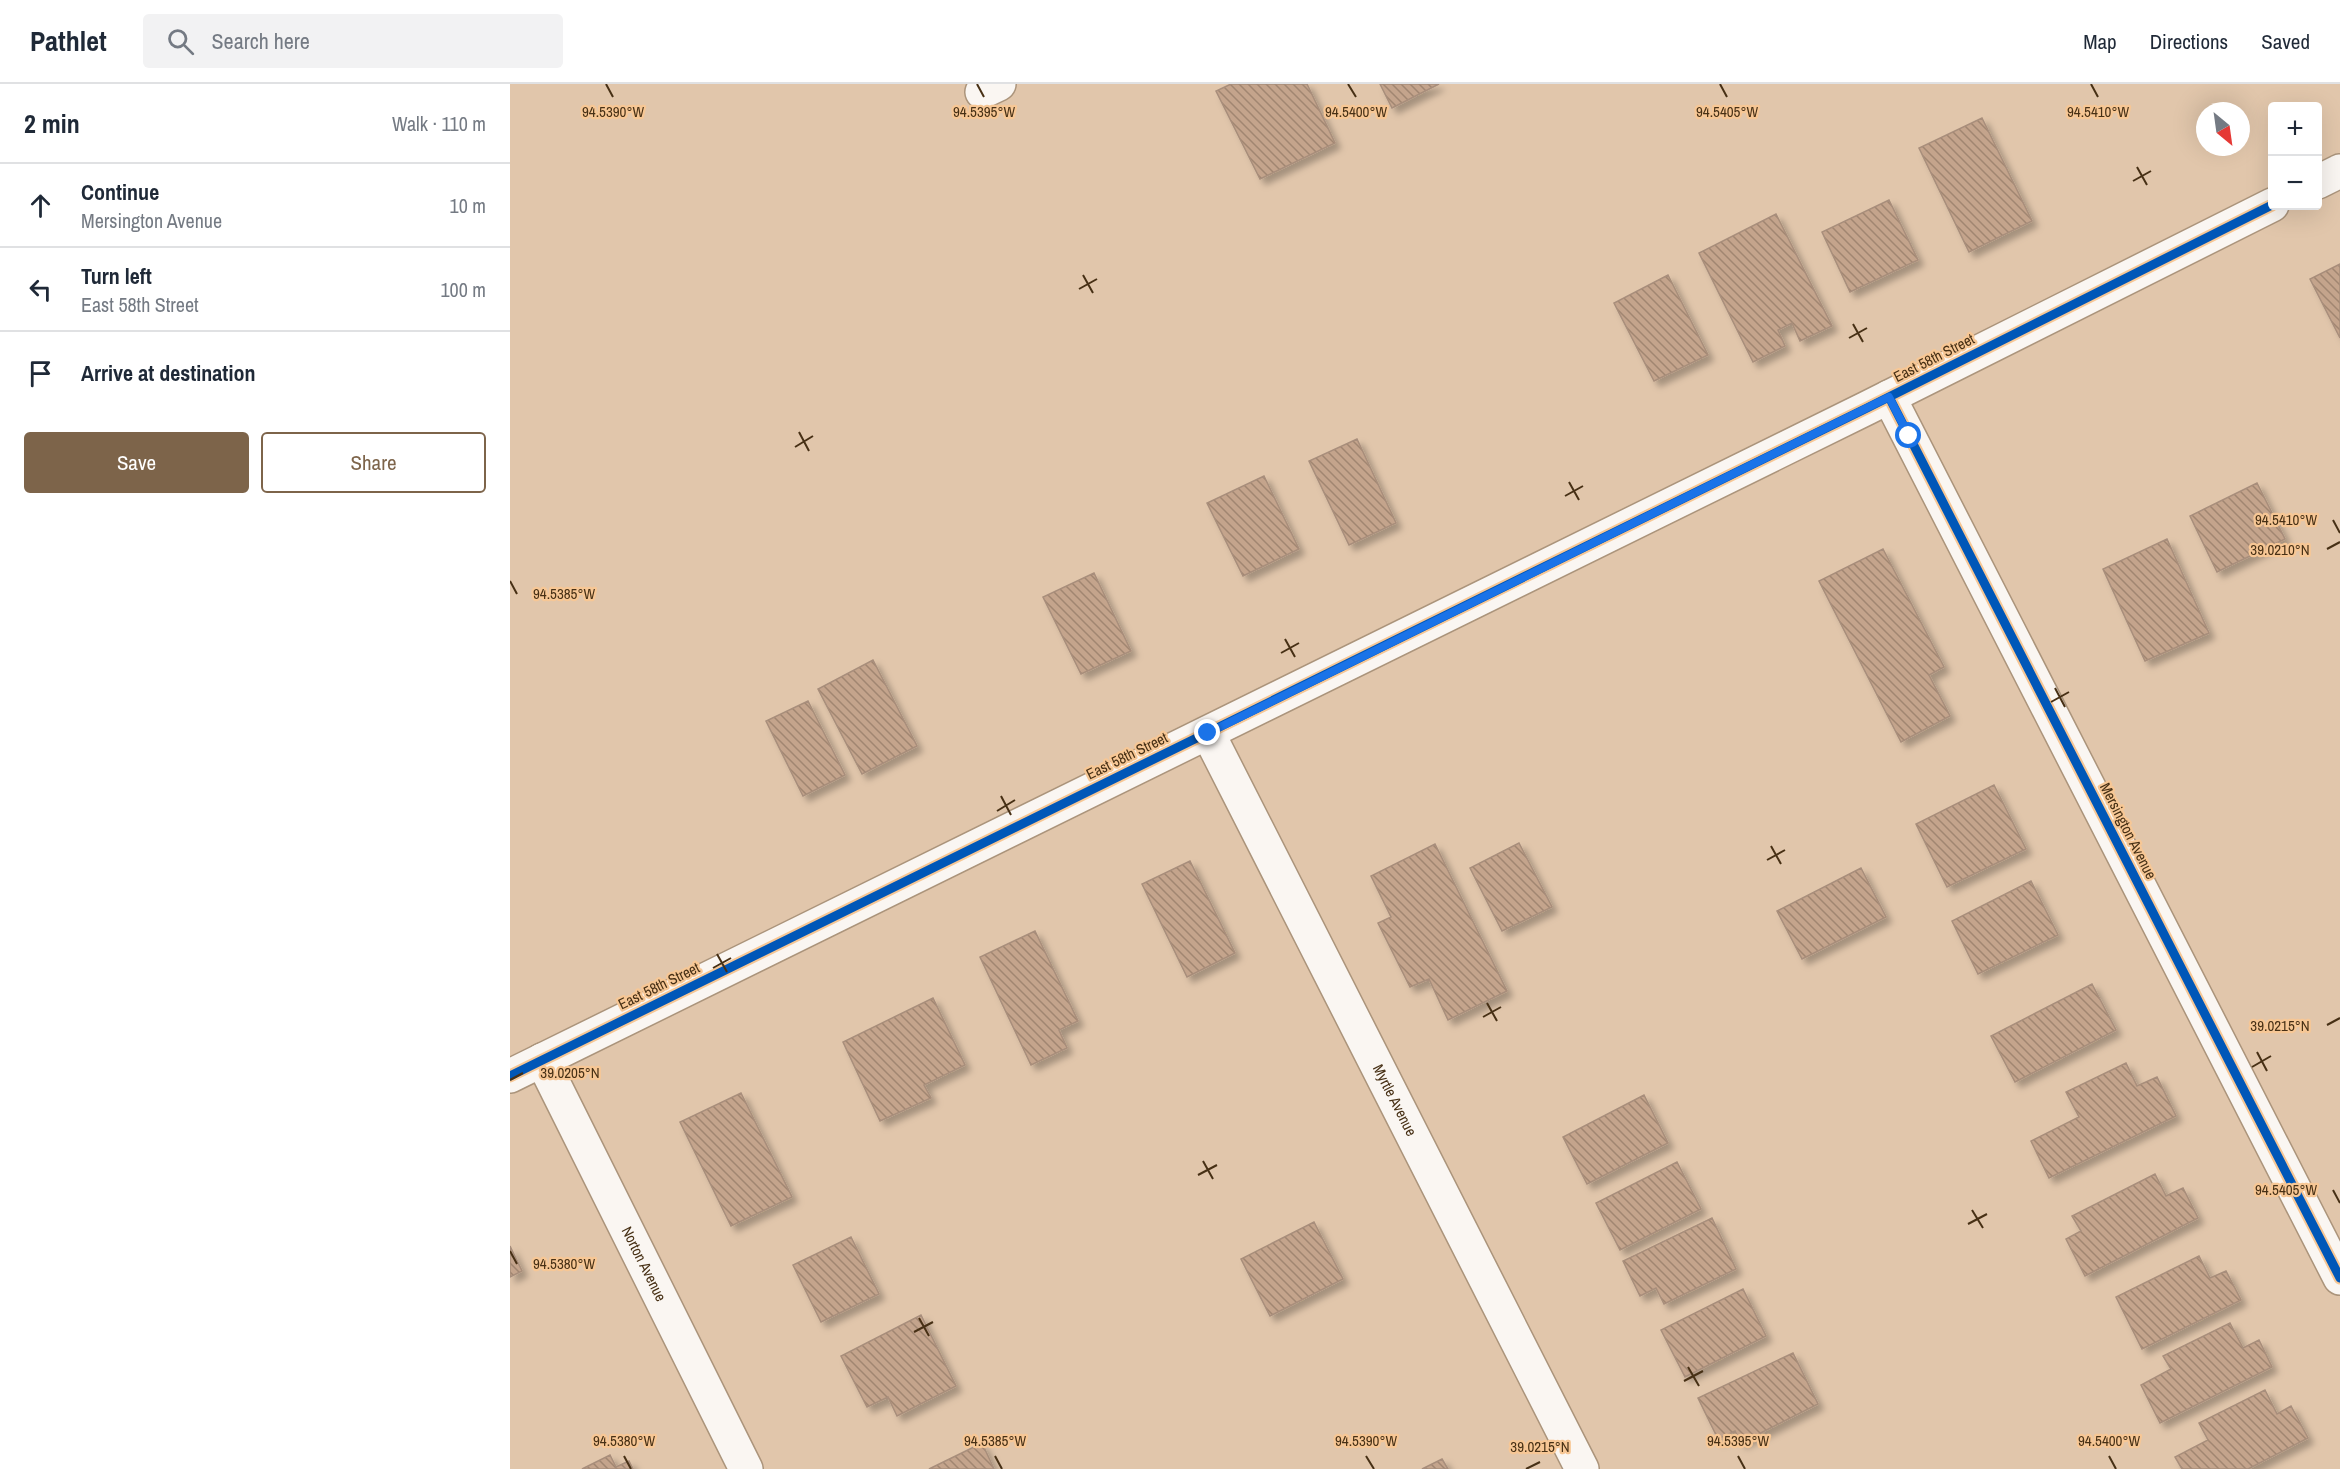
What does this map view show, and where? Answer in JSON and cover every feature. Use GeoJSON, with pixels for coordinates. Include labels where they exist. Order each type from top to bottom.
{"type":"FeatureCollection","features":[{"type":"Feature","properties":{"kind":"street"},"geometry":{"type":"LineString","coordinates":[[2322,180],[2340,171]]}},
{"type":"Feature","properties":{"kind":"street","name":"East 58th Street"},"geometry":{"type":"LineString","coordinates":[[510,1076],[1889,397],[2268,207]]}},
{"type":"Feature","properties":{"kind":"street","name":"Mersington Avenue"},"geometry":{"type":"LineString","coordinates":[[1889,397],[2340,1278]]}},
{"type":"Feature","properties":{"kind":"street","name":"Myrtle Avenue"},"geometry":{"type":"LineString","coordinates":[[1208,733],[1582,1469]]}},
{"type":"Feature","properties":{"kind":"street","name":"Norton Avenue"},"geometry":{"type":"LineString","coordinates":[[542,1060],[746,1469]]}},
{"type":"Feature","properties":{"kind":"building"},"geometry":{"type":"Polygon","coordinates":[[[1231,84],[1307,84],[1335,143],[1260,179],[1216,91],[1231,84]]]}},
{"type":"Feature","properties":{"kind":"building"},"geometry":{"type":"Polygon","coordinates":[[[1380,84],[1439,84],[1392,108],[1380,84]]]}},
{"type":"Feature","properties":{"kind":"building"},"geometry":{"type":"Polygon","coordinates":[[[1982,118],[2032,221],[1969,252],[1919,148],[1982,118]]]}},
{"type":"Feature","properties":{"kind":"building"},"geometry":{"type":"Polygon","coordinates":[[[1889,200],[1918,260],[1850,292],[1822,232],[1889,200]]]}},
{"type":"Feature","properties":{"kind":"building"},"geometry":{"type":"Polygon","coordinates":[[[1776,214],[1832,326],[1800,341],[1792,323],[1778,330],[1785,346],[1753,362],[1699,253],[1776,214]]]}},
{"type":"Feature","properties":{"kind":"building"},"geometry":{"type":"Polygon","coordinates":[[[2340,264],[2340,338],[2310,279],[2340,264]]]}},
{"type":"Feature","properties":{"kind":"building"},"geometry":{"type":"Polygon","coordinates":[[[1668,275],[1708,355],[1654,381],[1614,303],[1668,275]]]}},
{"type":"Feature","properties":{"kind":"building"},"geometry":{"type":"Polygon","coordinates":[[[1357,439],[1396,523],[1349,545],[1309,461],[1357,439]]]}},
{"type":"Feature","properties":{"kind":"building"},"geometry":{"type":"Polygon","coordinates":[[[1264,476],[1299,549],[1243,576],[1207,503],[1264,476]]]}},
{"type":"Feature","properties":{"kind":"building"},"geometry":{"type":"Polygon","coordinates":[[[2257,483],[2285,539],[2217,572],[2190,516],[2257,483]]]}},
{"type":"Feature","properties":{"kind":"building"},"geometry":{"type":"Polygon","coordinates":[[[2167,539],[2209,633],[2145,661],[2103,569],[2167,539]]]}},
{"type":"Feature","properties":{"kind":"building"},"geometry":{"type":"Polygon","coordinates":[[[1883,549],[1944,667],[1929,675],[1950,716],[1901,742],[1819,581],[1883,549]]]}},
{"type":"Feature","properties":{"kind":"building"},"geometry":{"type":"Polygon","coordinates":[[[1094,573],[1131,651],[1081,674],[1043,597],[1094,573]]]}},
{"type":"Feature","properties":{"kind":"building"},"geometry":{"type":"Polygon","coordinates":[[[873,660],[917,746],[862,774],[818,689],[873,660]]]}},
{"type":"Feature","properties":{"kind":"building"},"geometry":{"type":"Polygon","coordinates":[[[808,701],[845,775],[803,796],[766,721],[808,701]]]}},
{"type":"Feature","properties":{"kind":"building"},"geometry":{"type":"Polygon","coordinates":[[[1994,785],[2026,849],[1947,887],[1916,824],[1994,785]]]}},
{"type":"Feature","properties":{"kind":"building"},"geometry":{"type":"Polygon","coordinates":[[[1519,843],[1552,907],[1502,931],[1470,868],[1519,843]]]}},
{"type":"Feature","properties":{"kind":"building"},"geometry":{"type":"Polygon","coordinates":[[[1435,844],[1507,991],[1448,1020],[1429,979],[1410,987],[1378,923],[1391,917],[1371,876],[1435,844]]]}},
{"type":"Feature","properties":{"kind":"building"},"geometry":{"type":"Polygon","coordinates":[[[1190,861],[1235,953],[1187,977],[1142,884],[1190,861]]]}},
{"type":"Feature","properties":{"kind":"building"},"geometry":{"type":"Polygon","coordinates":[[[1861,868],[1886,917],[1802,959],[1777,911],[1861,868]]]}},
{"type":"Feature","properties":{"kind":"building"},"geometry":{"type":"Polygon","coordinates":[[[2031,881],[2058,935],[1978,974],[1952,921],[2031,881]]]}},
{"type":"Feature","properties":{"kind":"building"},"geometry":{"type":"Polygon","coordinates":[[[1035,931],[1078,1021],[1059,1030],[1067,1048],[1031,1065],[980,957],[1035,931]]]}},
{"type":"Feature","properties":{"kind":"building"},"geometry":{"type":"Polygon","coordinates":[[[2092,984],[2116,1030],[2015,1082],[1991,1036],[2092,984]]]}},
{"type":"Feature","properties":{"kind":"building"},"geometry":{"type":"Polygon","coordinates":[[[933,998],[965,1065],[924,1085],[931,1098],[880,1121],[843,1042],[933,998]]]}},
{"type":"Feature","properties":{"kind":"building"},"geometry":{"type":"Polygon","coordinates":[[[2126,1063],[2137,1086],[2157,1077],[2176,1116],[2049,1178],[2031,1141],[2079,1117],[2066,1092],[2126,1063]]]}},
{"type":"Feature","properties":{"kind":"building"},"geometry":{"type":"Polygon","coordinates":[[[741,1093],[792,1197],[731,1226],[680,1122],[741,1093]]]}},
{"type":"Feature","properties":{"kind":"building"},"geometry":{"type":"Polygon","coordinates":[[[1644,1095],[1668,1143],[1587,1184],[1563,1137],[1644,1095]]]}},
{"type":"Feature","properties":{"kind":"building"},"geometry":{"type":"Polygon","coordinates":[[[1677,1162],[1701,1209],[1620,1250],[1596,1203],[1677,1162]]]}},
{"type":"Feature","properties":{"kind":"building"},"geometry":{"type":"Polygon","coordinates":[[[2155,1174],[2166,1196],[2183,1188],[2198,1218],[2085,1276],[2066,1239],[2081,1231],[2072,1216],[2155,1174]]]}},
{"type":"Feature","properties":{"kind":"building"},"geometry":{"type":"Polygon","coordinates":[[[1712,1218],[1736,1269],[1664,1304],[1656,1288],[1640,1296],[1623,1261],[1712,1218]]]}},
{"type":"Feature","properties":{"kind":"building"},"geometry":{"type":"Polygon","coordinates":[[[1314,1222],[1343,1279],[1270,1316],[1241,1259],[1314,1222]]]}},
{"type":"Feature","properties":{"kind":"building"},"geometry":{"type":"Polygon","coordinates":[[[851,1237],[879,1294],[821,1322],[793,1265],[851,1237]]]}},
{"type":"Feature","properties":{"kind":"building"},"geometry":{"type":"Polygon","coordinates":[[[510,1246],[522,1271],[510,1277],[510,1246]]]}},
{"type":"Feature","properties":{"kind":"building"},"geometry":{"type":"Polygon","coordinates":[[[2199,1256],[2210,1278],[2226,1271],[2241,1300],[2142,1349],[2116,1297],[2199,1256]]]}},
{"type":"Feature","properties":{"kind":"building"},"geometry":{"type":"Polygon","coordinates":[[[1743,1289],[1766,1336],[1685,1377],[1661,1330],[1743,1289]]]}},
{"type":"Feature","properties":{"kind":"building"},"geometry":{"type":"Polygon","coordinates":[[[921,1315],[956,1386],[897,1416],[888,1397],[867,1407],[841,1356],[921,1315]]]}},
{"type":"Feature","properties":{"kind":"building"},"geometry":{"type":"Polygon","coordinates":[[[2230,1323],[2243,1348],[2259,1340],[2272,1367],[2160,1423],[2141,1385],[2171,1369],[2163,1356],[2230,1323]]]}},
{"type":"Feature","properties":{"kind":"building"},"geometry":{"type":"Polygon","coordinates":[[[1793,1353],[1818,1404],[1741,1443],[1735,1431],[1718,1439],[1698,1398],[1793,1353]]]}},
{"type":"Feature","properties":{"kind":"building"},"geometry":{"type":"Polygon","coordinates":[[[2265,1390],[2277,1414],[2291,1406],[2308,1438],[2248,1469],[2182,1469],[2175,1457],[2208,1440],[2199,1423],[2265,1390]]]}},
{"type":"Feature","properties":{"kind":"building"},"geometry":{"type":"Polygon","coordinates":[[[982,1443],[994,1469],[929,1469],[982,1443]]]}},
{"type":"Feature","properties":{"kind":"building"},"geometry":{"type":"Polygon","coordinates":[[[610,1455],[616,1467],[629,1461],[633,1469],[582,1469],[610,1455]]]}},
{"type":"Feature","properties":{"kind":"building"},"geometry":{"type":"Polygon","coordinates":[[[1442,1459],[1448,1469],[1422,1469],[1442,1459]]]}},
{"type":"Feature","properties":{"kind":"cycle path"},"geometry":{"type":"LineString","coordinates":[[510,1076],[1867,408],[2268,207]]}},
{"type":"Feature","properties":{"kind":"cycle path"},"geometry":{"type":"LineString","coordinates":[[1889,397],[2340,1278]]}},
{"type":"Feature","properties":{"kind":"route"},"geometry":{"type":"LineString","coordinates":[[1208,733],[1889,397],[1909,436]]}}]}
